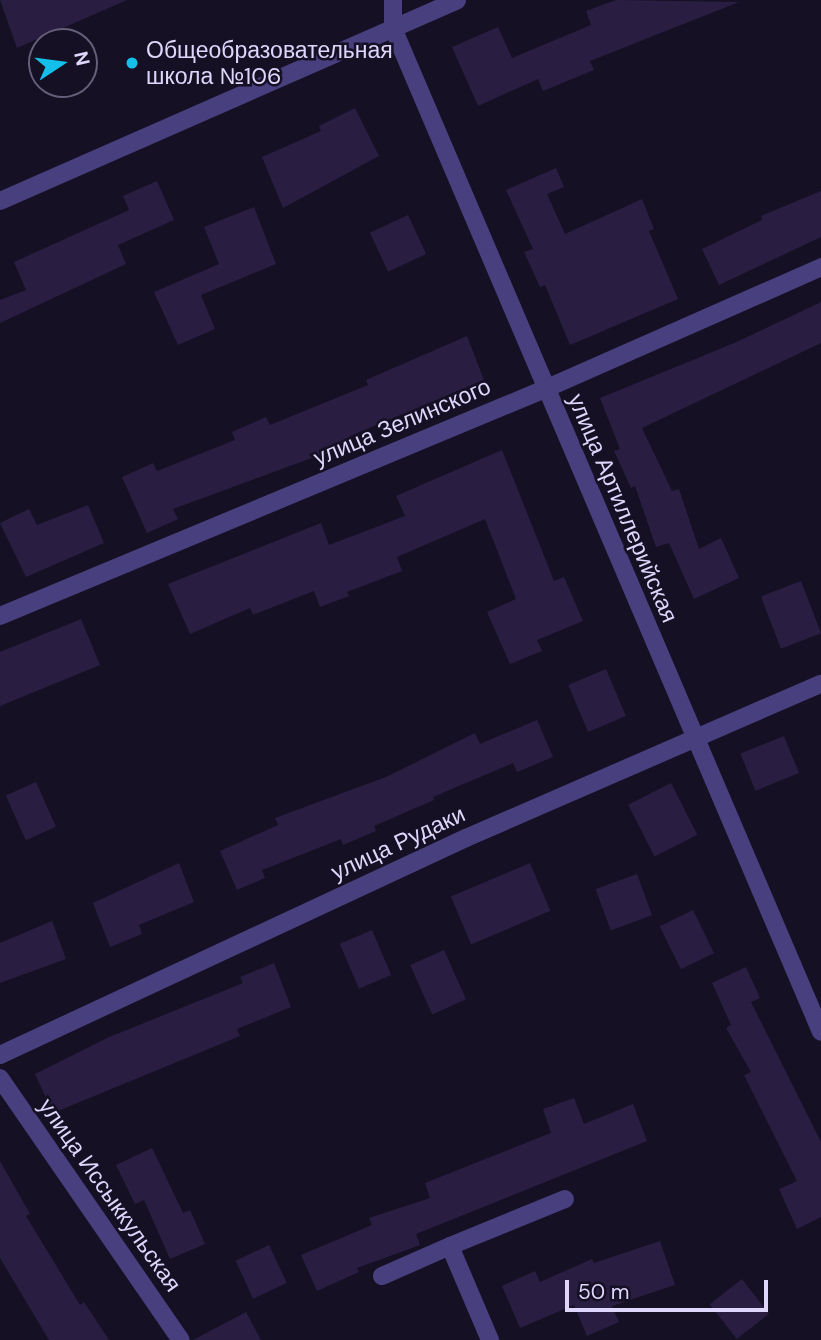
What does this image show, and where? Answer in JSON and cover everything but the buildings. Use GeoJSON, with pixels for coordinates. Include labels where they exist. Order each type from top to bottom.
{"type":"FeatureCollection","features":[{"type":"Feature","properties":{"kind":"street","name":"улица Артиллерийская"},"geometry":{"type":"LineString","coordinates":[[393,0],[393,28],[821,1032]]}},
{"type":"Feature","properties":{"kind":"street"},"geometry":{"type":"LineString","coordinates":[[0,201],[457,0]]}},
{"type":"Feature","properties":{"kind":"street","name":"улица Зелинского"},"geometry":{"type":"LineString","coordinates":[[0,615],[545,389],[821,267]]}},
{"type":"Feature","properties":{"kind":"street","name":"улица Рудаки"},"geometry":{"type":"LineString","coordinates":[[0,1055],[466,838],[821,684]]}},
{"type":"Feature","properties":{"kind":"street","name":"улица Иссыккульская"},"geometry":{"type":"LineString","coordinates":[[0,1078],[181,1340]]}},
{"type":"Feature","properties":{"kind":"street"},"geometry":{"type":"LineString","coordinates":[[383,1276],[565,1199]]}},
{"type":"Feature","properties":{"kind":"street"},"geometry":{"type":"LineString","coordinates":[[450,1246],[490,1340]]}},
{"type":"Feature","properties":{"kind":"place","name":"Общеобразовательная школа №106"},"geometry":{"type":"Point","coordinates":[132,63]}}]}
